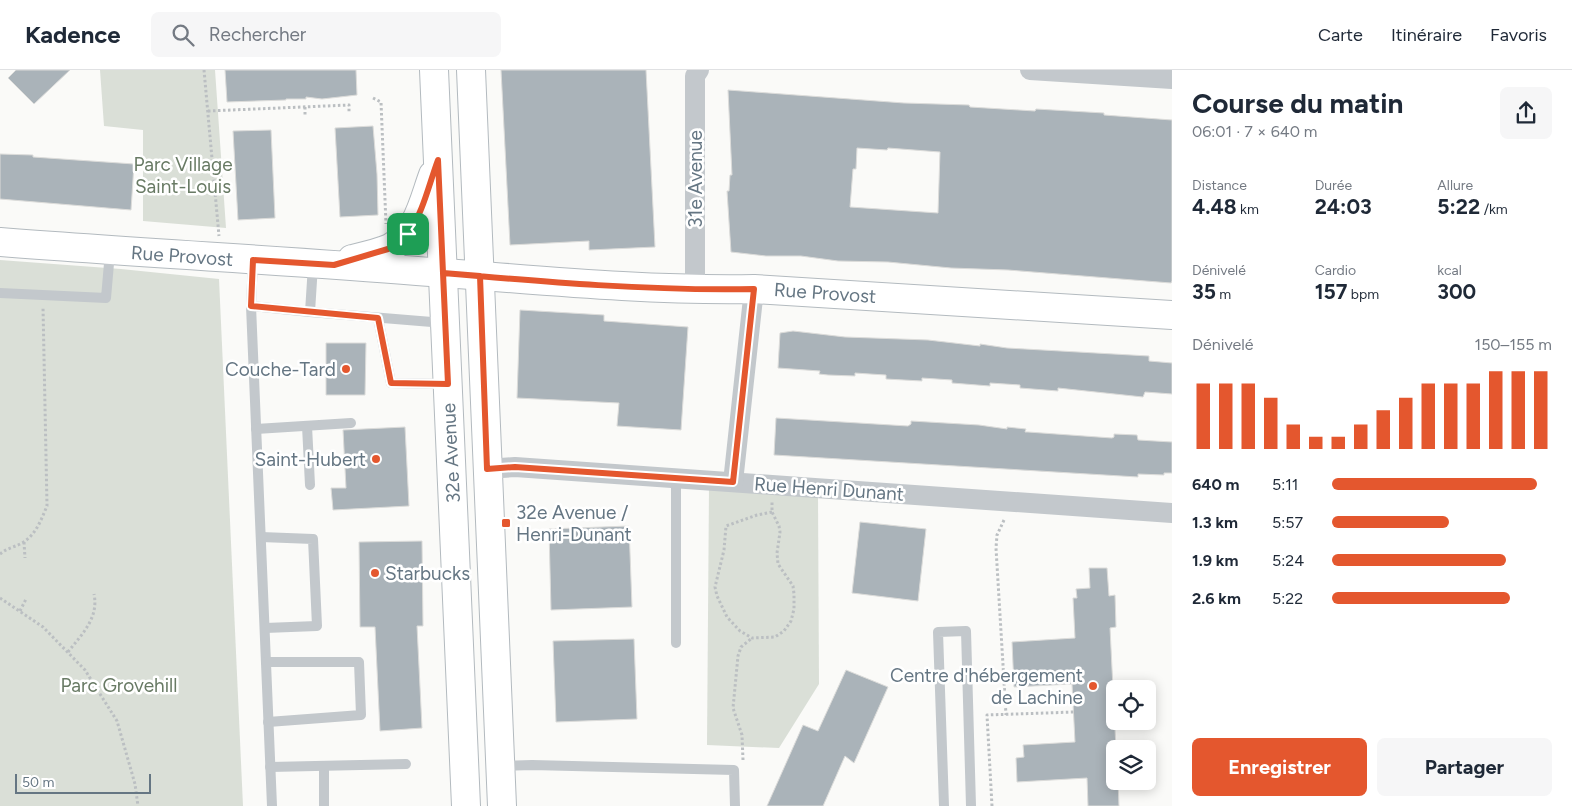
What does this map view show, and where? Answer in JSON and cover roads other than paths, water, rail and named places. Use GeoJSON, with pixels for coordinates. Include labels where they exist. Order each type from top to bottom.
{"type":"FeatureCollection","features":[{"type":"Feature","properties":{"kind":"main road","name":"32e Avenue"},"geometry":{"type":"LineString","coordinates":[[434,70],[466,806]]}},
{"type":"Feature","properties":{"kind":"main road","name":"32e Avenue"},"geometry":{"type":"LineString","coordinates":[[471,70],[502,806]]}},
{"type":"Feature","properties":{"kind":"main road"},"geometry":{"type":"LineString","coordinates":[[324,264],[388,249],[402,240],[415,224],[438,160]]}},
{"type":"Feature","properties":{"kind":"main road","name":"Rue Provost"},"geometry":{"type":"LineString","coordinates":[[0,242],[695,290],[754,289],[1172,315]]}},
{"type":"Feature","properties":{"kind":"street","name":"31e Avenue"},"geometry":{"type":"LineString","coordinates":[[695,290],[695,76],[699,70]]}},
{"type":"Feature","properties":{"kind":"street"},"geometry":{"type":"LineString","coordinates":[[1030,70],[1125,73],[1172,79]]}},
{"type":"Feature","properties":{"kind":"street"},"geometry":{"type":"LineString","coordinates":[[733,482],[754,289]]}},
{"type":"Feature","properties":{"kind":"street","name":"Rue Henri Dunant"},"geometry":{"type":"LineString","coordinates":[[487,469],[515,467],[1172,513]]}},
{"type":"Feature","properties":{"kind":"lane"},"geometry":{"type":"LineString","coordinates":[[0,293],[106,298],[110,251]]}},
{"type":"Feature","properties":{"kind":"lane"},"geometry":{"type":"LineString","coordinates":[[253,260],[251,306],[272,806]]}},
{"type":"Feature","properties":{"kind":"lane"},"geometry":{"type":"LineString","coordinates":[[310,312],[324,264]]}},
{"type":"Feature","properties":{"kind":"lane"},"geometry":{"type":"LineString","coordinates":[[251,306],[445,323]]}},
{"type":"Feature","properties":{"kind":"lane"},"geometry":{"type":"LineString","coordinates":[[378,318],[391,383],[448,384]]}},
{"type":"Feature","properties":{"kind":"lane"},"geometry":{"type":"LineString","coordinates":[[256,429],[351,423]]}},
{"type":"Feature","properties":{"kind":"lane"},"geometry":{"type":"LineString","coordinates":[[307,426],[310,485]]}},
{"type":"Feature","properties":{"kind":"lane"},"geometry":{"type":"LineString","coordinates":[[676,478],[676,643]]}},
{"type":"Feature","properties":{"kind":"lane"},"geometry":{"type":"LineString","coordinates":[[261,537],[313,539],[317,626],[265,628]]}},
{"type":"Feature","properties":{"kind":"lane"},"geometry":{"type":"LineString","coordinates":[[944,806],[938,632],[966,631],[971,806]]}},
{"type":"Feature","properties":{"kind":"lane"},"geometry":{"type":"LineString","coordinates":[[266,662],[359,662],[360,715],[268,722]]}},
{"type":"Feature","properties":{"kind":"lane"},"geometry":{"type":"LineString","coordinates":[[270,768],[406,764]]}},
{"type":"Feature","properties":{"kind":"lane"},"geometry":{"type":"LineString","coordinates":[[500,766],[532,765],[734,770],[735,806]]}},
{"type":"Feature","properties":{"kind":"lane"},"geometry":{"type":"LineString","coordinates":[[324,766],[324,806]]}},
{"type":"Feature","properties":{"kind":"place","name":"Couche-Tard"},"geometry":{"type":"Point","coordinates":[346,369]}},
{"type":"Feature","properties":{"kind":"place","name":"Saint-Hubert"},"geometry":{"type":"Point","coordinates":[376,459]}},
{"type":"Feature","properties":{"kind":"place","name":"32e Avenue / Henri-Dunant"},"geometry":{"type":"Point","coordinates":[506,523]}},
{"type":"Feature","properties":{"kind":"place","name":"Starbucks"},"geometry":{"type":"Point","coordinates":[375,573]}},
{"type":"Feature","properties":{"kind":"place","name":"Centre d'hébergement de Lachine"},"geometry":{"type":"Point","coordinates":[1093,686]}},
{"type":"Feature","properties":{"kind":"park label","name":"Parc Village Saint-Louis"},"geometry":{"type":"Point","coordinates":[183,175]}},
{"type":"Feature","properties":{"kind":"park label","name":"Parc Grovehill"},"geometry":{"type":"Point","coordinates":[119,685]}}]}
